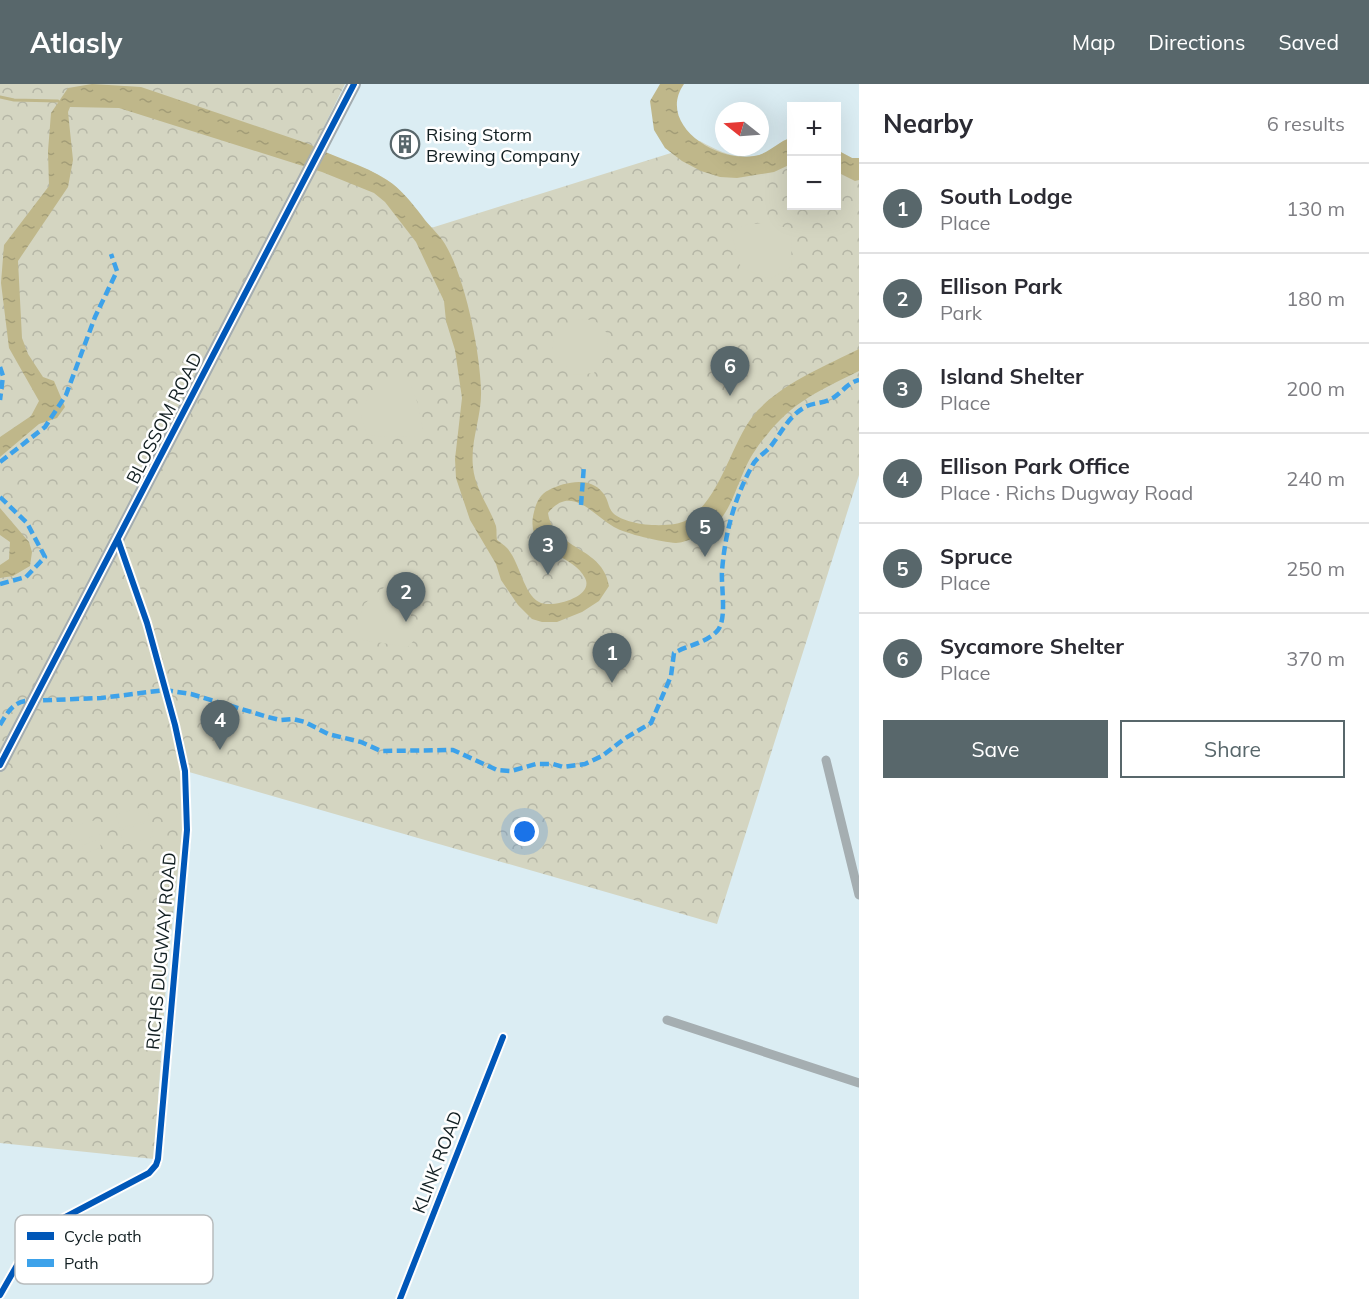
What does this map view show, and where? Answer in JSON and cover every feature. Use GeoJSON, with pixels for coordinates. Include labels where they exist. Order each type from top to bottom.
{"type":"FeatureCollection","features":[{"type":"Feature","properties":{"kind":"street","name":"BLOSSOM ROAD"},"geometry":{"type":"LineString","coordinates":[[0,765],[354,84]]}},
{"type":"Feature","properties":{"kind":"street","name":"RICHS DUGWAY ROAD"},"geometry":{"type":"LineString","coordinates":[[69,1215],[149,1173],[158,1159],[187,830],[185,771],[175,725],[147,623],[118,540]]}},
{"type":"Feature","properties":{"kind":"street"},"geometry":{"type":"LineString","coordinates":[[826,760],[859,895]]}},
{"type":"Feature","properties":{"kind":"street"},"geometry":{"type":"LineString","coordinates":[[667,1020],[859,1083]]}},
{"type":"Feature","properties":{"kind":"street","name":"KLINK ROAD"},"geometry":{"type":"LineString","coordinates":[[400,1299],[503,1037]]}},
{"type":"Feature","properties":{"kind":"street","name":"RICHS DUGWAY ROAD"},"geometry":{"type":"LineString","coordinates":[[0,1294],[15,1268]]}},
{"type":"Feature","properties":{"kind":"green space"},"geometry":{"type":"Polygon","coordinates":[[[0,84],[345,84],[315,145],[394,185],[431,228],[671,153],[700,141],[715,148],[715,156],[750,157],[769,156],[769,151],[787,139],[787,210],[841,210],[841,152],[852,158],[859,158],[859,475],[717,924],[182,770],[183,826],[167,970],[154,1159],[0,1143],[0,84]]]}},
{"type":"Feature","properties":{"kind":"green space"},"geometry":{"type":"Polygon","coordinates":[[[769,222],[792,230],[791,267],[770,279],[741,268],[731,232],[746,225],[769,222]]]}},
{"type":"Feature","properties":{"kind":"green space"},"geometry":{"type":"Polygon","coordinates":[[[575,319],[594,320],[608,334],[607,355],[594,373],[573,375],[552,348],[556,329],[575,319]]]}},
{"type":"Feature","properties":{"kind":"green space"},"geometry":{"type":"Polygon","coordinates":[[[385,380],[409,380],[418,404],[423,429],[415,436],[367,435],[361,416],[369,393],[385,380]]]}},
{"type":"Feature","properties":{"kind":"green space"},"geometry":{"type":"Polygon","coordinates":[[[387,585],[405,594],[417,637],[408,647],[363,640],[357,626],[364,604],[387,585]]]}},
{"type":"Feature","properties":{"kind":"green space"},"geometry":{"type":"Polygon","coordinates":[[[146,806],[150,820],[120,828],[116,815],[146,806]]]}},
{"type":"Feature","properties":{"kind":"green space"},"geometry":{"type":"Polygon","coordinates":[[[99,819],[103,833],[73,842],[69,828],[99,819]]]}},
{"type":"Feature","properties":{"kind":"green space"},"geometry":{"type":"Polygon","coordinates":[[[150,822],[154,836],[124,845],[120,831],[150,822]]]}},
{"type":"Feature","properties":{"kind":"green space"},"geometry":{"type":"Polygon","coordinates":[[[99,840],[101,848],[84,853],[82,845],[99,840]]]}},
{"type":"Feature","properties":{"kind":"water"},"geometry":{"type":"Polygon","coordinates":[[[92,84],[141,87],[309,144],[378,174],[410,201],[445,244],[459,275],[470,315],[480,374],[481,400],[474,438],[474,475],[496,526],[497,540],[507,548],[529,592],[539,602],[553,604],[570,600],[584,591],[586,585],[585,578],[579,569],[551,551],[536,536],[533,526],[534,512],[543,494],[555,487],[584,482],[598,488],[606,498],[611,511],[628,521],[649,525],[680,523],[699,510],[709,497],[749,422],[769,400],[806,375],[859,349],[859,371],[797,405],[776,424],[751,457],[730,505],[722,517],[712,527],[691,539],[676,543],[644,537],[614,527],[590,509],[573,501],[565,501],[557,505],[548,513],[552,525],[568,542],[598,563],[605,573],[609,586],[599,601],[582,612],[557,622],[532,619],[518,605],[501,580],[496,564],[470,520],[456,478],[455,459],[462,398],[455,350],[446,321],[444,301],[416,242],[385,202],[374,193],[322,172],[119,108],[70,107],[68,112],[73,160],[68,187],[18,261],[22,338],[28,354],[43,377],[54,381],[65,407],[57,418],[39,424],[0,457],[0,437],[31,416],[39,401],[9,348],[1,283],[4,245],[49,186],[48,151],[51,113],[68,88],[92,84]]]}},
{"type":"Feature","properties":{"kind":"water"},"geometry":{"type":"Polygon","coordinates":[[[660,84],[684,84],[677,99],[678,113],[684,126],[695,138],[715,150],[715,156],[769,156],[769,150],[787,140],[787,166],[774,172],[737,178],[720,177],[701,171],[682,161],[665,148],[654,130],[650,101],[660,84]]]}},
{"type":"Feature","properties":{"kind":"water"},"geometry":{"type":"Polygon","coordinates":[[[841,152],[852,158],[859,158],[859,180],[855,181],[841,174],[841,152]]]}},
{"type":"Feature","properties":{"kind":"water"},"geometry":{"type":"Polygon","coordinates":[[[0,508],[29,542],[32,552],[30,566],[13,576],[0,578],[0,565],[9,559],[10,542],[0,535],[0,508]]]}},
{"type":"Feature","properties":{"kind":"waterway"},"geometry":{"type":"LineString","coordinates":[[0,97],[14,100],[58,101]]}},
{"type":"Feature","properties":{"kind":"marked path"},"geometry":{"type":"LineString","coordinates":[[0,462],[45,427],[66,395],[95,317],[117,271],[111,254]]}},
{"type":"Feature","properties":{"kind":"marked path"},"geometry":{"type":"LineString","coordinates":[[0,367],[3,376],[0,400]]}},
{"type":"Feature","properties":{"kind":"marked path"},"geometry":{"type":"LineString","coordinates":[[0,725],[13,707],[20,702],[101,698],[165,690],[191,694],[280,720],[293,719],[305,722],[328,734],[361,742],[381,751],[453,750],[497,770],[511,771],[536,764],[553,764],[563,767],[585,764],[602,756],[624,739],[651,723],[671,676],[674,653],[703,641],[714,634],[721,625],[725,544],[735,504],[754,463],[801,410],[829,400],[859,380]]}},
{"type":"Feature","properties":{"kind":"marked path"},"geometry":{"type":"LineString","coordinates":[[581,505],[584,465]]}},
{"type":"Feature","properties":{"kind":"marked path"},"geometry":{"type":"LineString","coordinates":[[0,497],[27,523],[45,557],[26,577],[0,584]]}},
{"type":"Feature","properties":{"kind":"cycle path"},"geometry":{"type":"LineString","coordinates":[[0,765],[354,84]]}},
{"type":"Feature","properties":{"kind":"cycle path"},"geometry":{"type":"LineString","coordinates":[[69,1215],[149,1173],[158,1159],[187,830],[185,771],[175,725],[147,623],[118,540]]}},
{"type":"Feature","properties":{"kind":"cycle path"},"geometry":{"type":"LineString","coordinates":[[400,1299],[503,1037]]}},
{"type":"Feature","properties":{"kind":"cycle path"},"geometry":{"type":"LineString","coordinates":[[0,1295],[15,1269]]}},
{"type":"Feature","properties":{"kind":"place","name":"Rising Storm Brewing Company"},"geometry":{"type":"Point","coordinates":[405,144]}},
{"type":"Feature","properties":{"kind":"place","name":"Sycamore Shelter"},"geometry":{"type":"Point","coordinates":[730,396]}},
{"type":"Feature","properties":{"kind":"place","name":"Spruce"},"geometry":{"type":"Point","coordinates":[705,557]}},
{"type":"Feature","properties":{"kind":"place","name":"Island Shelter"},"geometry":{"type":"Point","coordinates":[548,575]}},
{"type":"Feature","properties":{"kind":"place","name":"Ellison Park"},"geometry":{"type":"Point","coordinates":[406,622]}},
{"type":"Feature","properties":{"kind":"place","name":"South Lodge"},"geometry":{"type":"Point","coordinates":[612,683]}},
{"type":"Feature","properties":{"kind":"place","name":"Ellison Park Office"},"geometry":{"type":"Point","coordinates":[220,750]}}]}
